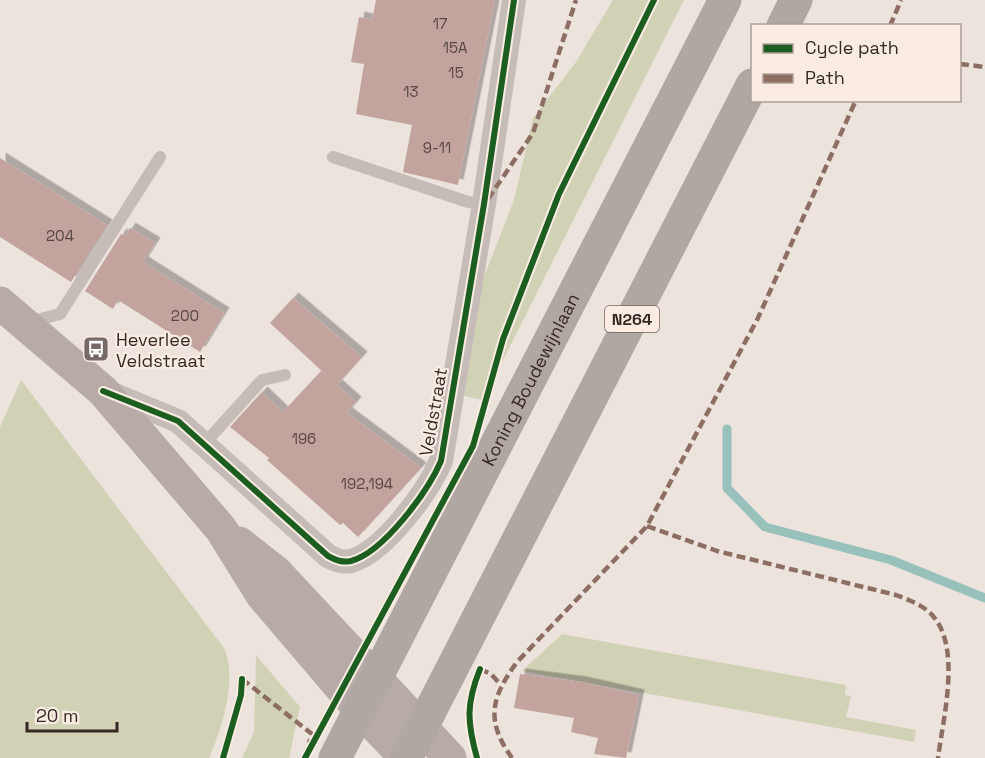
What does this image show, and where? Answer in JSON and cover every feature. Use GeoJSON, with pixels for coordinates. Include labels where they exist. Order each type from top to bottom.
{"type":"FeatureCollection","features":[{"type":"Feature","properties":{"kind":"highway","name":"Koning Boudewijnlaan"},"geometry":{"type":"LineString","coordinates":[[335,758],[725,0]]}},
{"type":"Feature","properties":{"kind":"highway"},"geometry":{"type":"LineString","coordinates":[[784,24],[796,0]]}},
{"type":"Feature","properties":{"kind":"highway","name":"N264"},"geometry":{"type":"LineString","coordinates":[[406,758],[751,89]]}},
{"type":"Feature","properties":{"kind":"main road"},"geometry":{"type":"LineString","coordinates":[[11,313],[103,391],[222,529],[262,595],[360,710],[406,758]]}},
{"type":"Feature","properties":{"kind":"main road"},"geometry":{"type":"LineString","coordinates":[[222,529],[276,572],[450,758]]}},
{"type":"Feature","properties":{"kind":"street","name":"Veldstraat"},"geometry":{"type":"LineString","coordinates":[[103,391],[170,415],[205,443],[328,556],[339,562],[350,561],[385,538],[432,481],[441,461],[484,204],[514,0]]}},
{"type":"Feature","properties":{"kind":"lane"},"geometry":{"type":"LineString","coordinates":[[333,157],[468,202],[484,204]]}},
{"type":"Feature","properties":{"kind":"lane"},"geometry":{"type":"LineString","coordinates":[[11,313],[60,314],[160,158]]}},
{"type":"Feature","properties":{"kind":"lane"},"geometry":{"type":"LineString","coordinates":[[205,443],[262,380],[285,375]]}},
{"type":"Feature","properties":{"kind":"green space"},"geometry":{"type":"Polygon","coordinates":[[[613,0],[684,0],[483,400],[464,396],[482,282],[514,200],[533,118],[576,62],[613,0]]]}},
{"type":"Feature","properties":{"kind":"green space"},"geometry":{"type":"Polygon","coordinates":[[[21,380],[224,648],[229,673],[227,703],[209,758],[0,758],[0,427],[21,380]]]}},
{"type":"Feature","properties":{"kind":"green space"},"geometry":{"type":"Polygon","coordinates":[[[562,634],[846,685],[845,695],[851,696],[846,717],[916,730],[914,742],[522,671],[562,634]]]}},
{"type":"Feature","properties":{"kind":"green space"},"geometry":{"type":"Polygon","coordinates":[[[256,655],[300,707],[289,758],[242,758],[254,732],[256,655]]]}},
{"type":"Feature","properties":{"kind":"building"},"geometry":{"type":"Polygon","coordinates":[[[376,0],[495,0],[458,185],[403,172],[412,125],[356,114],[364,64],[351,62],[359,17],[372,20],[376,0]]]}},
{"type":"Feature","properties":{"kind":"building"},"geometry":{"type":"Polygon","coordinates":[[[0,158],[107,225],[71,282],[0,237],[0,158]]]}},
{"type":"Feature","properties":{"kind":"building"},"geometry":{"type":"Polygon","coordinates":[[[130,228],[155,243],[143,262],[224,313],[200,352],[118,300],[113,309],[85,291],[121,234],[125,236],[130,228]]]}},
{"type":"Feature","properties":{"kind":"building"},"geometry":{"type":"Polygon","coordinates":[[[293,298],[362,357],[337,385],[270,323],[293,298]]]}},
{"type":"Feature","properties":{"kind":"building"},"geometry":{"type":"Polygon","coordinates":[[[321,371],[356,402],[347,413],[421,468],[358,537],[343,523],[340,525],[267,460],[269,458],[230,427],[262,392],[283,412],[321,371]]]}},
{"type":"Feature","properties":{"kind":"building"},"geometry":{"type":"Polygon","coordinates":[[[520,674],[582,682],[639,695],[626,758],[594,754],[598,738],[571,732],[574,718],[514,708],[520,674]]]}},
{"type":"Feature","properties":{"kind":"waterway"},"geometry":{"type":"LineString","coordinates":[[727,429],[727,488],[765,527],[891,560],[985,598]]}},
{"type":"Feature","properties":{"kind":"marked path"},"geometry":{"type":"LineString","coordinates":[[488,199],[533,133],[576,0]]}},
{"type":"Feature","properties":{"kind":"marked path"},"geometry":{"type":"LineString","coordinates":[[891,24],[901,0]]}},
{"type":"Feature","properties":{"kind":"marked path"},"geometry":{"type":"LineString","coordinates":[[961,64],[985,67]]}},
{"type":"Feature","properties":{"kind":"marked path"},"geometry":{"type":"LineString","coordinates":[[512,758],[503,744],[495,720],[495,709],[501,687],[517,662],[647,526],[758,318],[855,102]]}},
{"type":"Feature","properties":{"kind":"marked path"},"geometry":{"type":"LineString","coordinates":[[647,526],[717,551],[896,595],[928,611],[941,629],[948,664],[946,704],[938,758]]}},
{"type":"Feature","properties":{"kind":"marked path"},"geometry":{"type":"LineString","coordinates":[[480,669],[491,674],[501,685]]}},
{"type":"Feature","properties":{"kind":"marked path"},"geometry":{"type":"LineString","coordinates":[[242,679],[312,734],[309,743]]}},
{"type":"Feature","properties":{"kind":"cycle path"},"geometry":{"type":"LineString","coordinates":[[103,391],[178,421],[328,556],[342,561],[351,561],[377,546],[391,533],[416,503],[441,461],[484,204],[514,0]]}},
{"type":"Feature","properties":{"kind":"cycle path"},"geometry":{"type":"LineString","coordinates":[[305,758],[473,446],[503,339],[559,194],[654,0]]}},
{"type":"Feature","properties":{"kind":"cycle path"},"geometry":{"type":"LineString","coordinates":[[477,758],[471,734],[470,703],[480,669]]}},
{"type":"Feature","properties":{"kind":"cycle path"},"geometry":{"type":"LineString","coordinates":[[223,758],[241,695],[242,679]]}},
{"type":"Feature","properties":{"kind":"place","name":"Heverlee Veldstraat"},"geometry":{"type":"Point","coordinates":[96,349]}}]}
